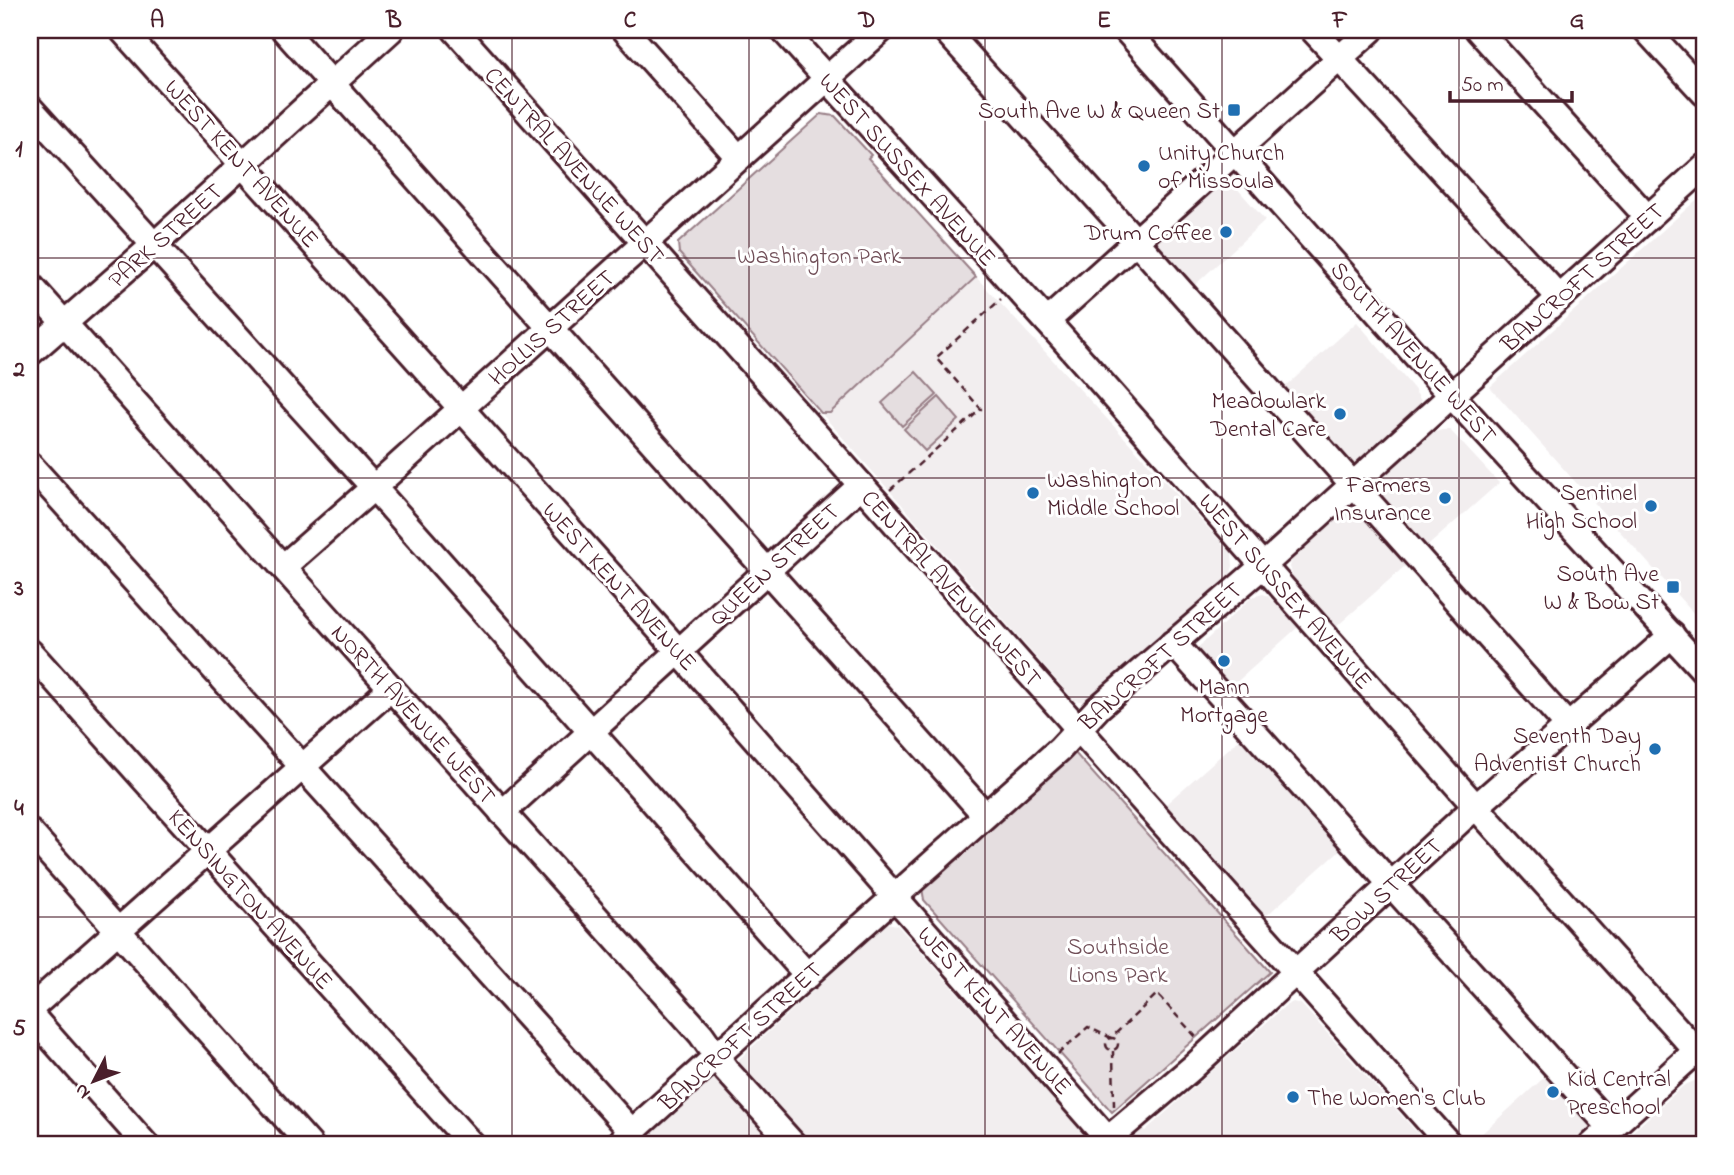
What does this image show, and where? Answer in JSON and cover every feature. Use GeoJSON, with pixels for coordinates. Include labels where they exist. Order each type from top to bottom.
{"type":"FeatureCollection","features":[{"type":"Feature","properties":{"kind":"street","name":"WEST KENT AVENUE"},"geometry":{"type":"LineString","coordinates":[[122,30],[244,163],[679,652],[1108,1143]]}},
{"type":"Feature","properties":{"kind":"street"},"geometry":{"type":"LineString","coordinates":[[284,30],[985,815]]}},
{"type":"Feature","properties":{"kind":"street","name":"PARK STREET"},"geometry":{"type":"LineString","coordinates":[[30,354],[391,30]]}},
{"type":"Feature","properties":{"kind":"street","name":"CENTRAL AVENUE WEST"},"geometry":{"type":"LineString","coordinates":[[455,30],[1450,1145]]}},
{"type":"Feature","properties":{"kind":"street"},"geometry":{"type":"LineString","coordinates":[[625,30],[738,158]]}},
{"type":"Feature","properties":{"kind":"street","name":"WEST SUSSEX AVENUE"},"geometry":{"type":"LineString","coordinates":[[783,30],[1264,565],[1476,807],[1702,1052]]}},
{"type":"Feature","properties":{"kind":"street","name":"HOLLIS STREET"},"geometry":{"type":"LineString","coordinates":[[282,567],[881,30]]}},
{"type":"Feature","properties":{"kind":"street"},"geometry":{"type":"LineString","coordinates":[[945,30],[1136,240],[1568,726]]}},
{"type":"Feature","properties":{"kind":"street","name":"SOUTH AVENUE WEST"},"geometry":{"type":"LineString","coordinates":[[1126,30],[1451,395],[1704,671]]}},
{"type":"Feature","properties":{"kind":"street"},"geometry":{"type":"LineString","coordinates":[[1313,30],[1559,297]]}},
{"type":"Feature","properties":{"kind":"street"},"geometry":{"type":"LineString","coordinates":[[1046,321],[1371,30]]}},
{"type":"Feature","properties":{"kind":"street"},"geometry":{"type":"LineString","coordinates":[[1478,30],[1648,218]]}},
{"type":"Feature","properties":{"kind":"street"},"geometry":{"type":"LineString","coordinates":[[1646,30],[1704,93]]}},
{"type":"Feature","properties":{"kind":"street"},"geometry":{"type":"LineString","coordinates":[[30,108],[808,976]]}},
{"type":"Feature","properties":{"kind":"street","name":"BANCROFT STREET"},"geometry":{"type":"LineString","coordinates":[[625,1139],[894,898],[909,881],[1060,749],[1078,728],[1264,565],[1704,167]]}},
{"type":"Feature","properties":{"kind":"street","name":"NORTH AVENUE WEST"},"geometry":{"type":"LineString","coordinates":[[30,285],[701,1034],[716,1058],[794,1145]]}},
{"type":"Feature","properties":{"kind":"street"},"geometry":{"type":"LineString","coordinates":[[30,465],[302,766],[625,1139]]}},
{"type":"Feature","properties":{"kind":"street","name":"QUEEN STREET"},"geometry":{"type":"LineString","coordinates":[[502,813],[860,485]]}},
{"type":"Feature","properties":{"kind":"street","name":"BOW STREET"},"geometry":{"type":"LineString","coordinates":[[1108,1143],[1476,807],[1672,635]]}},
{"type":"Feature","properties":{"kind":"street"},"geometry":{"type":"LineString","coordinates":[[1173,643],[1611,1128]]}},
{"type":"Feature","properties":{"kind":"street","name":"KENSINGTON AVENUE"},"geometry":{"type":"LineString","coordinates":[[30,652],[472,1145]]}},
{"type":"Feature","properties":{"kind":"street"},"geometry":{"type":"LineString","coordinates":[[146,1145],[30,1012],[118,930],[391,688]]}},
{"type":"Feature","properties":{"kind":"street"},"geometry":{"type":"LineString","coordinates":[[30,832],[310,1145]]}},
{"type":"Feature","properties":{"kind":"street"},"geometry":{"type":"LineString","coordinates":[[1592,1145],[1702,1052]]}},
{"type":"Feature","properties":{"kind":"path"},"geometry":{"type":"LineString","coordinates":[[889,492],[981,409],[936,358],[1001,299]]}},
{"type":"Feature","properties":{"kind":"path"},"geometry":{"type":"LineString","coordinates":[[1113,1051],[1106,1046],[1106,1042],[1157,994],[1199,1041]]}},
{"type":"Feature","properties":{"kind":"path"},"geometry":{"type":"LineString","coordinates":[[1058,1054],[1088,1027],[1115,1038],[1118,1044],[1113,1051],[1114,1111]]}},
{"type":"Feature","properties":{"kind":"shaded area"},"geometry":{"type":"Polygon","coordinates":[[[1226,184],[1235,186],[1265,220],[1184,295],[1146,252],[1215,189],[1226,184]]]}},
{"type":"Feature","properties":{"kind":"shaded area","name":"Sentinel High School"},"geometry":{"type":"Polygon","coordinates":[[[1704,193],[1704,625],[1490,387],[1704,193]]]}},
{"type":"Feature","properties":{"kind":"shaded area","name":"Washington Middle School"},"geometry":{"type":"Polygon","coordinates":[[[976,277],[1232,554],[1231,573],[1084,702],[1074,700],[821,413],[830,413],[976,277]]]}},
{"type":"Feature","properties":{"kind":"shaded area"},"geometry":{"type":"Polygon","coordinates":[[[1357,322],[1414,389],[1421,401],[1418,408],[1343,473],[1275,396],[1357,322]]]}},
{"type":"Feature","properties":{"kind":"shaded area"},"geometry":{"type":"Polygon","coordinates":[[[1450,430],[1499,483],[1336,627],[1293,578],[1290,567],[1292,559],[1432,433],[1450,430]]]}},
{"type":"Feature","properties":{"kind":"shaded area"},"geometry":{"type":"Polygon","coordinates":[[[1263,594],[1298,627],[1221,696],[1187,658],[1252,597],[1263,594]]]}},
{"type":"Feature","properties":{"kind":"shaded area"},"geometry":{"type":"Polygon","coordinates":[[[1251,729],[1350,841],[1266,916],[1166,804],[1251,729]]]}},
{"type":"Feature","properties":{"kind":"shaded area"},"geometry":{"type":"Polygon","coordinates":[[[887,923],[897,925],[1085,1136],[1086,1141],[1081,1145],[814,1145],[738,1060],[887,923]]]}},
{"type":"Feature","properties":{"kind":"shaded area"},"geometry":{"type":"Polygon","coordinates":[[[1293,1002],[1301,1004],[1428,1145],[1129,1145],[1128,1133],[1139,1125],[1145,1131],[1285,1006],[1293,1002]]]}},
{"type":"Feature","properties":{"kind":"shaded area","name":"Kid Central Preschool"},"geometry":{"type":"Polygon","coordinates":[[[1556,1067],[1602,1118],[1572,1145],[1469,1145],[1556,1067]]]}},
{"type":"Feature","properties":{"kind":"shaded area"},"geometry":{"type":"Polygon","coordinates":[[[715,1078],[777,1145],[639,1145],[715,1078]]]}},
{"type":"Feature","properties":{"kind":"shaded area"},"geometry":{"type":"Polygon","coordinates":[[[1694,1081],[1704,1084],[1704,1145],[1618,1145],[1683,1086],[1694,1081]]]}},
{"type":"Feature","properties":{"kind":"green space","name":"Washington Park"},"geometry":{"type":"Polygon","coordinates":[[[821,114],[835,116],[871,155],[868,158],[976,277],[830,413],[821,413],[679,253],[678,243],[821,114]]]}},
{"type":"Feature","properties":{"kind":"green space"},"geometry":{"type":"Polygon","coordinates":[[[916,372],[937,395],[902,426],[882,403],[916,372]]]}},
{"type":"Feature","properties":{"kind":"green space"},"geometry":{"type":"Polygon","coordinates":[[[939,397],[959,420],[925,451],[904,429],[939,397]]]}},
{"type":"Feature","properties":{"kind":"green space","name":"Southside Lions Park"},"geometry":{"type":"Polygon","coordinates":[[[1075,753],[1270,972],[1112,1112],[924,900],[922,888],[1075,753]]]}},
{"type":"Feature","properties":{"kind":"place","name":"South Ave W & Queen St"},"geometry":{"type":"Point","coordinates":[1234,110]}},
{"type":"Feature","properties":{"kind":"place","name":"Unity Church of Missoula"},"geometry":{"type":"Point","coordinates":[1144,166]}},
{"type":"Feature","properties":{"kind":"place","name":"Drum Coffee"},"geometry":{"type":"Point","coordinates":[1226,232]}},
{"type":"Feature","properties":{"kind":"place","name":"Meadowlark Dental Care"},"geometry":{"type":"Point","coordinates":[1340,414]}},
{"type":"Feature","properties":{"kind":"place","name":"Washington Middle School"},"geometry":{"type":"Point","coordinates":[1033,493]}},
{"type":"Feature","properties":{"kind":"place","name":"Farmers Insurance"},"geometry":{"type":"Point","coordinates":[1445,498]}},
{"type":"Feature","properties":{"kind":"place","name":"Sentinel High School"},"geometry":{"type":"Point","coordinates":[1651,506]}},
{"type":"Feature","properties":{"kind":"place","name":"South Ave W & Bow St"},"geometry":{"type":"Point","coordinates":[1673,587]}},
{"type":"Feature","properties":{"kind":"place","name":"Mann Mortgage"},"geometry":{"type":"Point","coordinates":[1224,661]}},
{"type":"Feature","properties":{"kind":"place","name":"Seventh Day Adventist Church"},"geometry":{"type":"Point","coordinates":[1655,749]}},
{"type":"Feature","properties":{"kind":"place","name":"Kid Central Preschool"},"geometry":{"type":"Point","coordinates":[1553,1092]}},
{"type":"Feature","properties":{"kind":"place","name":"The Women's Club"},"geometry":{"type":"Point","coordinates":[1293,1097]}}]}
